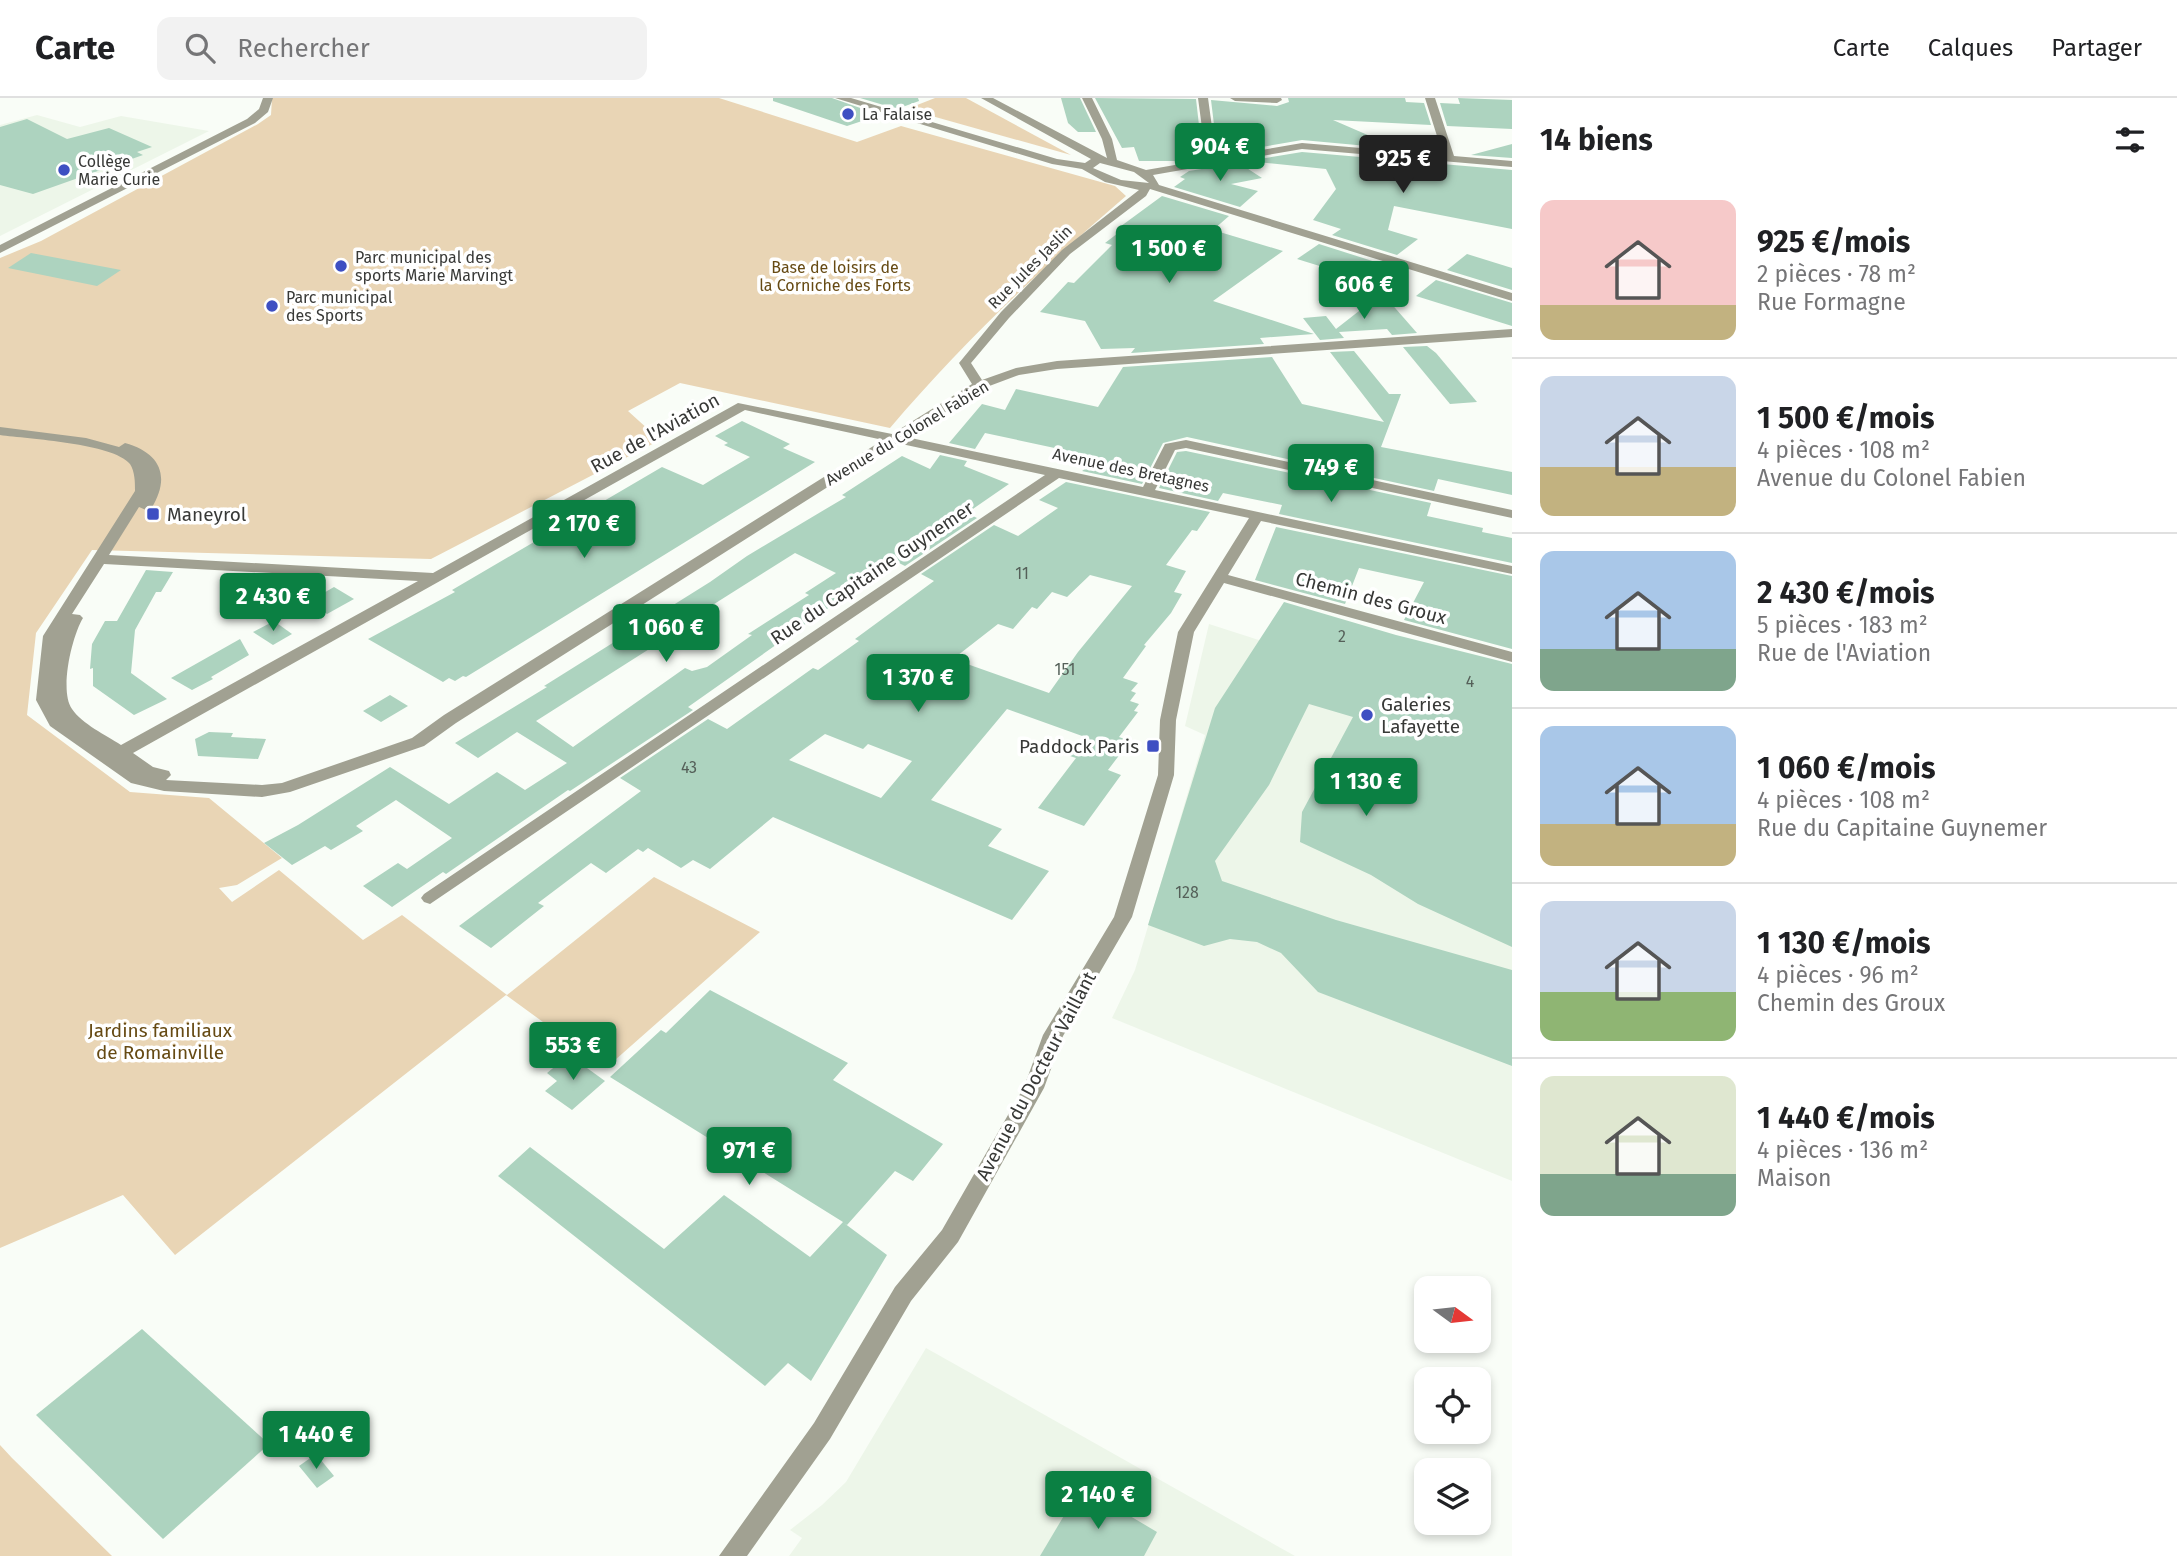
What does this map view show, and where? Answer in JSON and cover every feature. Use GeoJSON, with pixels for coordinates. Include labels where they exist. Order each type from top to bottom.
{"type":"FeatureCollection","features":[{"type":"Feature","properties":{"kind":"street"},"geometry":{"type":"LineString","coordinates":[[0,250],[251,121],[264,110],[268,98]]}},
{"type":"Feature","properties":{"kind":"street"},"geometry":{"type":"LineString","coordinates":[[840,98],[1056,162],[1087,166],[1106,161],[1113,154],[1087,98]]}},
{"type":"Feature","properties":{"kind":"street"},"geometry":{"type":"LineString","coordinates":[[874,108],[885,98]]}},
{"type":"Feature","properties":{"kind":"street"},"geometry":{"type":"LineString","coordinates":[[990,100],[1010,98]]}},
{"type":"Feature","properties":{"kind":"street"},"geometry":{"type":"LineString","coordinates":[[1203,98],[1209,143],[1230,158]]}},
{"type":"Feature","properties":{"kind":"street"},"geometry":{"type":"LineString","coordinates":[[1235,98],[1277,100]]}},
{"type":"Feature","properties":{"kind":"street"},"geometry":{"type":"LineString","coordinates":[[1430,98],[1449,158]]}},
{"type":"Feature","properties":{"kind":"street"},"geometry":{"type":"LineString","coordinates":[[990,100],[1106,161],[1145,173],[1155,183],[1149,187]]}},
{"type":"Feature","properties":{"kind":"street"},"geometry":{"type":"LineString","coordinates":[[1145,173],[1302,146],[1512,164]]}},
{"type":"Feature","properties":{"kind":"street"},"geometry":{"type":"LineString","coordinates":[[1087,166],[1094,174],[1149,187],[1512,297]]}},
{"type":"Feature","properties":{"kind":"street","name":"Rue Jules Jaslin"},"geometry":{"type":"LineString","coordinates":[[979,385],[965,363],[989,334],[1066,252],[1149,187]]}},
{"type":"Feature","properties":{"kind":"street","name":"Avenue du Colonel Fabien"},"geometry":{"type":"LineString","coordinates":[[0,425],[87,436],[118,444],[149,459],[154,467],[156,481],[152,496],[51,636],[44,700],[56,722],[115,756],[137,779],[164,786],[262,790],[284,788],[418,742],[450,719],[979,385],[1016,372],[1057,365],[1512,333]]}},
{"type":"Feature","properties":{"kind":"street","name":"Avenue des Bretagnes"},"geometry":{"type":"LineString","coordinates":[[743,406],[1512,570]]}},
{"type":"Feature","properties":{"kind":"street","name":"Rue de l'Aviation"},"geometry":{"type":"LineString","coordinates":[[115,756],[743,406]]}},
{"type":"Feature","properties":{"kind":"street","name":"Avenue du Colonel Fabien"},"geometry":{"type":"LineString","coordinates":[[0,431],[110,449],[130,457],[140,469],[143,479],[142,492],[106,559]]}},
{"type":"Feature","properties":{"kind":"street"},"geometry":{"type":"LineString","coordinates":[[1147,492],[1167,452],[1177,444],[1512,514]]}},
{"type":"Feature","properties":{"kind":"street","name":"Rue du Capitaine Guynemer"},"geometry":{"type":"LineString","coordinates":[[430,898],[1058,472]]}},
{"type":"Feature","properties":{"kind":"street","name":"Avenue du Docteur Vaillant"},"geometry":{"type":"LineString","coordinates":[[732,1556],[822,1431],[903,1294],[950,1237],[1034,1087],[1053,1035],[1123,917],[1166,775],[1168,720],[1186,632],[1257,516]]}},
{"type":"Feature","properties":{"kind":"street"},"geometry":{"type":"LineString","coordinates":[[106,559],[433,577]]}},
{"type":"Feature","properties":{"kind":"street","name":"Chemin des Groux"},"geometry":{"type":"LineString","coordinates":[[1220,577],[1512,657]]}},
{"type":"Feature","properties":{"kind":"shaded area","name":"Collège Marie Curie"},"geometry":{"type":"Polygon","coordinates":[[[37,115],[80,127],[121,116],[209,131],[0,236],[0,125],[37,115]]]}},
{"type":"Feature","properties":{"kind":"shaded area"},"geometry":{"type":"Polygon","coordinates":[[[1209,624],[1512,721],[1512,1181],[1112,1018],[1135,970],[1205,735],[1185,726],[1209,624]]]}},
{"type":"Feature","properties":{"kind":"shaded area"},"geometry":{"type":"Polygon","coordinates":[[[926,1348],[1295,1556],[789,1556],[802,1538],[790,1530],[846,1482],[926,1348]]]}},
{"type":"Feature","properties":{"kind":"green space"},"geometry":{"type":"Polygon","coordinates":[[[272,98],[719,98],[857,142],[901,126],[1115,186],[1126,196],[1004,307],[945,366],[890,428],[680,383],[628,411],[660,440],[431,559],[92,550],[36,633],[27,715],[130,792],[209,798],[282,858],[237,885],[219,888],[232,902],[279,870],[363,940],[402,915],[507,995],[654,877],[760,932],[606,1068],[506,995],[175,1255],[123,1195],[0,1248],[0,258],[41,241],[258,124],[271,115],[272,98]]]}},
{"type":"Feature","properties":{"kind":"green space"},"geometry":{"type":"Polygon","coordinates":[[[935,98],[966,98],[1071,155],[907,109],[935,98]]]}},
{"type":"Feature","properties":{"kind":"green space"},"geometry":{"type":"Polygon","coordinates":[[[1412,136],[1431,137],[1435,151],[1377,146],[1383,142],[1383,138],[1413,140],[1412,136]]]}},
{"type":"Feature","properties":{"kind":"green space"},"geometry":{"type":"Polygon","coordinates":[[[0,1445],[12,1458],[112,1556],[0,1556],[0,1445]]]}},
{"type":"Feature","properties":{"kind":"building"},"geometry":{"type":"Polygon","coordinates":[[[773,98],[832,98],[880,115],[847,126],[773,101],[773,98]]]}},
{"type":"Feature","properties":{"kind":"building"},"geometry":{"type":"Polygon","coordinates":[[[860,98],[918,98],[919,101],[897,109],[860,98]]]}},
{"type":"Feature","properties":{"kind":"building"},"geometry":{"type":"Polygon","coordinates":[[[1061,98],[1080,98],[1096,132],[1078,132],[1068,123],[1061,98]]]}},
{"type":"Feature","properties":{"kind":"building"},"geometry":{"type":"Polygon","coordinates":[[[1095,98],[1196,99],[1201,143],[1215,155],[1183,161],[1139,161],[1134,147],[1122,148],[1095,98]]]}},
{"type":"Feature","properties":{"kind":"building"},"geometry":{"type":"Polygon","coordinates":[[[1288,98],[1405,98],[1406,102],[1424,103],[1431,125],[1333,120],[1400,149],[1302,140],[1233,152],[1216,141],[1211,100],[1277,106],[1289,102],[1288,98]]]}},
{"type":"Feature","properties":{"kind":"building"},"geometry":{"type":"Polygon","coordinates":[[[1458,98],[1512,100],[1512,129],[1447,126],[1440,103],[1460,104],[1458,98]]]}},
{"type":"Feature","properties":{"kind":"building"},"geometry":{"type":"Polygon","coordinates":[[[27,119],[67,139],[109,128],[152,147],[137,152],[143,155],[33,194],[0,185],[0,127],[27,119]]]}},
{"type":"Feature","properties":{"kind":"building"},"geometry":{"type":"Polygon","coordinates":[[[1512,144],[1512,158],[1471,155],[1512,144]]]}},
{"type":"Feature","properties":{"kind":"building"},"geometry":{"type":"Polygon","coordinates":[[[1302,152],[1512,170],[1512,229],[1394,206],[1388,230],[1418,239],[1397,255],[1332,235],[1341,229],[1313,220],[1336,189],[1326,169],[1247,161],[1302,152]]]}},
{"type":"Feature","properties":{"kind":"building"},"geometry":{"type":"Polygon","coordinates":[[[1239,163],[1262,178],[1231,184],[1258,191],[1240,207],[1174,187],[1185,179],[1180,177],[1189,171],[1239,163]]]}},
{"type":"Feature","properties":{"kind":"building"},"geometry":{"type":"Polygon","coordinates":[[[1162,196],[1229,216],[1213,230],[1283,251],[1213,301],[1314,334],[1260,338],[1264,344],[1131,353],[1135,348],[1101,349],[1085,321],[1040,312],[1068,282],[1074,283],[1112,245],[1105,243],[1122,230],[1117,229],[1162,196]]]}},
{"type":"Feature","properties":{"kind":"building"},"geometry":{"type":"Polygon","coordinates":[[[1319,244],[1385,265],[1365,280],[1297,259],[1319,244]]]}},
{"type":"Feature","properties":{"kind":"building"},"geometry":{"type":"Polygon","coordinates":[[[31,253],[121,270],[97,286],[8,268],[31,253]]]}},
{"type":"Feature","properties":{"kind":"building"},"geometry":{"type":"Polygon","coordinates":[[[1467,254],[1512,268],[1512,290],[1447,270],[1467,254]]]}},
{"type":"Feature","properties":{"kind":"building"},"geometry":{"type":"Polygon","coordinates":[[[1436,280],[1512,303],[1512,326],[1416,296],[1436,280]]]}},
{"type":"Feature","properties":{"kind":"building"},"geometry":{"type":"Polygon","coordinates":[[[1382,293],[1417,333],[1392,335],[1387,329],[1339,332],[1344,338],[1320,340],[1303,318],[1326,316],[1336,329],[1382,293]]]}},
{"type":"Feature","properties":{"kind":"building"},"geometry":{"type":"Polygon","coordinates":[[[1427,346],[1477,402],[1450,404],[1403,347],[1427,346]]]}},
{"type":"Feature","properties":{"kind":"building"},"geometry":{"type":"Polygon","coordinates":[[[1354,351],[1389,394],[1401,394],[1381,447],[1512,472],[1512,495],[1438,479],[1434,491],[1187,437],[1163,443],[1142,484],[1082,471],[1097,461],[1062,453],[1064,450],[985,433],[975,449],[949,443],[982,404],[1005,410],[1016,389],[1098,407],[1123,367],[1272,357],[1302,404],[1384,422],[1330,352],[1354,351]]]}},
{"type":"Feature","properties":{"kind":"building"},"geometry":{"type":"Polygon","coordinates":[[[742,421],[790,444],[783,448],[815,462],[466,677],[455,681],[449,678],[443,682],[368,639],[455,592],[452,590],[662,467],[703,485],[750,457],[724,445],[728,443],[715,436],[742,421]]]}},
{"type":"Feature","properties":{"kind":"building"},"geometry":{"type":"Polygon","coordinates":[[[1186,451],[1431,503],[1427,516],[1483,528],[1482,532],[1512,538],[1512,563],[1279,514],[1282,505],[1223,493],[1218,501],[1159,488],[1177,452],[1186,451]]]}},
{"type":"Feature","properties":{"kind":"building"},"geometry":{"type":"Polygon","coordinates":[[[940,455],[967,461],[964,466],[1009,484],[967,513],[977,518],[905,566],[895,561],[688,707],[693,710],[392,907],[363,886],[398,863],[407,869],[452,838],[396,800],[356,826],[363,831],[331,850],[325,846],[292,865],[264,843],[298,825],[390,767],[449,804],[497,772],[525,790],[567,763],[517,732],[478,758],[455,743],[547,687],[544,686],[747,556],[846,497],[842,495],[902,456],[930,469],[940,455]],[[795,553],[536,721],[573,747],[685,668],[692,671],[707,667],[752,635],[748,634],[809,595],[805,593],[836,573],[795,553]]]}},
{"type":"Feature","properties":{"kind":"building"},"geometry":{"type":"Polygon","coordinates":[[[1066,482],[1210,512],[1197,531],[1192,530],[1166,565],[1186,571],[1174,592],[1182,594],[1123,678],[1138,683],[1131,691],[1136,693],[1130,701],[1139,704],[1134,711],[1138,712],[1119,737],[1130,741],[1108,770],[1121,775],[1084,826],[1038,808],[1076,758],[1070,756],[1085,737],[1007,709],[931,800],[1002,829],[988,846],[1049,871],[1012,920],[773,817],[710,869],[693,860],[681,868],[648,848],[643,852],[638,849],[606,873],[591,863],[538,903],[544,906],[491,948],[459,926],[641,791],[620,778],[708,719],[727,729],[813,668],[818,670],[934,581],[921,574],[994,525],[1018,536],[1058,508],[1039,500],[1066,482]],[[1090,575],[1067,597],[1052,592],[1037,609],[1032,607],[1013,629],[998,624],[953,659],[1049,693],[1078,652],[1132,586],[1090,575]],[[825,734],[789,760],[881,798],[912,761],[868,744],[863,749],[825,734]]]}},
{"type":"Feature","properties":{"kind":"building"},"geometry":{"type":"Polygon","coordinates":[[[1276,527],[1512,576],[1512,649],[1404,620],[1424,582],[1359,568],[1345,604],[1255,580],[1276,527]]]}},
{"type":"Feature","properties":{"kind":"building"},"geometry":{"type":"Polygon","coordinates":[[[146,570],[173,572],[161,592],[156,592],[135,630],[131,673],[167,699],[134,715],[93,686],[93,668],[90,669],[92,644],[105,621],[117,621],[146,570]]]}},
{"type":"Feature","properties":{"kind":"building"},"geometry":{"type":"Polygon","coordinates":[[[334,587],[354,599],[327,614],[308,602],[334,587]]]}},
{"type":"Feature","properties":{"kind":"building"},"geometry":{"type":"Polygon","coordinates":[[[1284,602],[1396,635],[1512,664],[1512,947],[1418,904],[1371,875],[1300,842],[1302,812],[1353,717],[1309,704],[1269,785],[1215,861],[1222,881],[1336,920],[1512,970],[1512,1066],[1318,992],[1281,953],[1257,942],[1230,939],[1204,946],[1148,925],[1215,708],[1284,602]]]}},
{"type":"Feature","properties":{"kind":"building"},"geometry":{"type":"Polygon","coordinates":[[[274,621],[292,634],[273,645],[253,632],[274,621]]]}},
{"type":"Feature","properties":{"kind":"building"},"geometry":{"type":"Polygon","coordinates":[[[240,639],[249,655],[211,677],[213,679],[192,690],[171,678],[240,639]]]}},
{"type":"Feature","properties":{"kind":"building"},"geometry":{"type":"Polygon","coordinates":[[[390,695],[408,706],[381,722],[363,711],[390,695]]]}},
{"type":"Feature","properties":{"kind":"building"},"geometry":{"type":"Polygon","coordinates":[[[209,732],[233,733],[231,737],[266,739],[258,759],[198,756],[195,739],[209,732]]]}},
{"type":"Feature","properties":{"kind":"building"},"geometry":{"type":"Polygon","coordinates":[[[710,990],[848,1063],[833,1080],[943,1144],[913,1181],[895,1171],[847,1225],[844,1223],[887,1255],[811,1381],[788,1363],[765,1386],[498,1176],[530,1147],[664,1249],[724,1195],[810,1257],[843,1222],[610,1077],[661,1030],[666,1033],[710,990]]]}},
{"type":"Feature","properties":{"kind":"building"},"geometry":{"type":"Polygon","coordinates":[[[569,1055],[605,1081],[572,1110],[545,1091],[557,1081],[547,1073],[569,1055]]]}},
{"type":"Feature","properties":{"kind":"building"},"geometry":{"type":"Polygon","coordinates":[[[142,1329],[269,1444],[163,1539],[36,1415],[142,1329]]]}},
{"type":"Feature","properties":{"kind":"building"},"geometry":{"type":"Polygon","coordinates":[[[316,1454],[334,1476],[317,1488],[299,1466],[316,1454]]]}},
{"type":"Feature","properties":{"kind":"building"},"geometry":{"type":"Polygon","coordinates":[[[1081,1487],[1157,1532],[1144,1556],[1040,1556],[1081,1487]]]}},
{"type":"Feature","properties":{"kind":"place","name":"La Falaise"},"geometry":{"type":"Point","coordinates":[848,114]}},
{"type":"Feature","properties":{"kind":"place","name":"Collège Marie Curie"},"geometry":{"type":"Point","coordinates":[64,170]}},
{"type":"Feature","properties":{"kind":"place","name":"Parc municipal des sports Marie Marvingt"},"geometry":{"type":"Point","coordinates":[341,266]}},
{"type":"Feature","properties":{"kind":"place","name":"Parc municipal des Sports"},"geometry":{"type":"Point","coordinates":[272,306]}},
{"type":"Feature","properties":{"kind":"place","name":"Maneyrol"},"geometry":{"type":"Point","coordinates":[153,514]}},
{"type":"Feature","properties":{"kind":"place","name":"Galeries Lafayette"},"geometry":{"type":"Point","coordinates":[1367,715]}},
{"type":"Feature","properties":{"kind":"place","name":"Paddock Paris"},"geometry":{"type":"Point","coordinates":[1153,746]}},
{"type":"Feature","properties":{"kind":"park label","name":"Base de loisirs de la Corniche des Forts"},"geometry":{"type":"Point","coordinates":[835,276]}},
{"type":"Feature","properties":{"kind":"park label","name":"Jardins familiaux de Romainville"},"geometry":{"type":"Point","coordinates":[160,1041]}}]}
